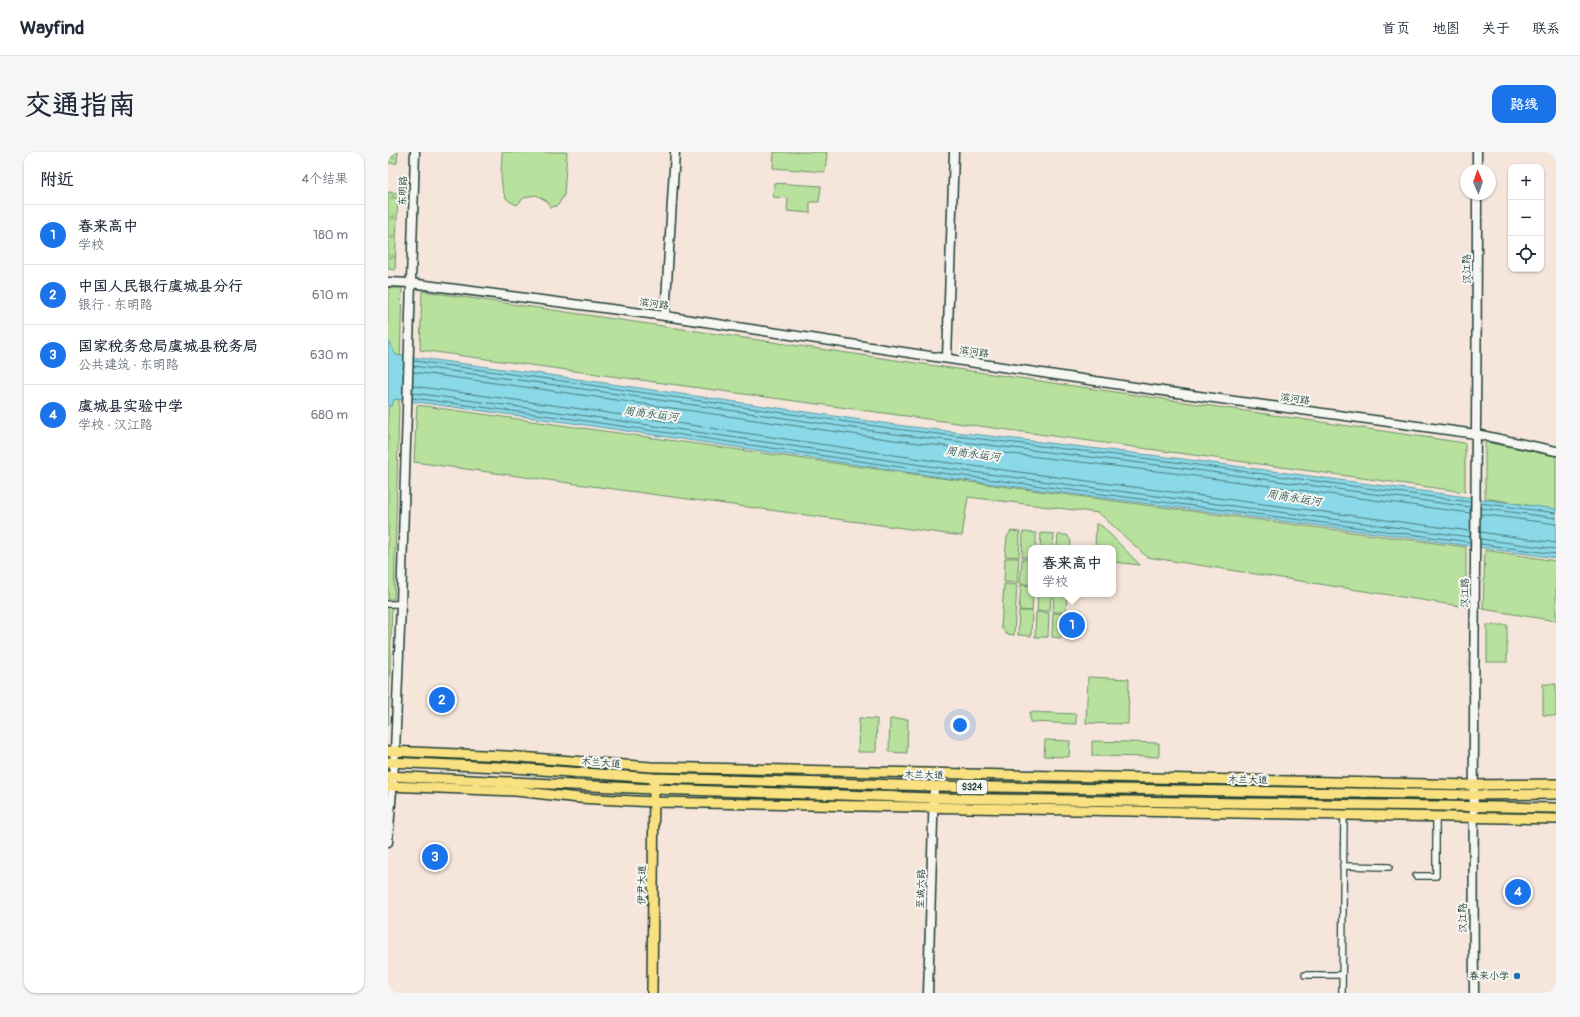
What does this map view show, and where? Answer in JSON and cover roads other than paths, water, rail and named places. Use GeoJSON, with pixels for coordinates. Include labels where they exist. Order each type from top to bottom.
{"type":"FeatureCollection","features":[{"type":"Feature","properties":{"kind":"main road"},"geometry":{"type":"LineString","coordinates":[[391,751],[506,756],[651,767],[1473,785],[1556,784]]}},
{"type":"Feature","properties":{"kind":"main road","name":"木兰大道"},"geometry":{"type":"LineString","coordinates":[[391,762],[499,767],[654,778],[934,786],[1473,795],[1556,794]]}},
{"type":"Feature","properties":{"kind":"main road","name":"S324"},"geometry":{"type":"LineString","coordinates":[[390,776],[654,789],[934,798],[1556,808]]}},
{"type":"Feature","properties":{"kind":"main road","name":"伊尹大道"},"geometry":{"type":"LineString","coordinates":[[652,993],[654,778]]}},
{"type":"Feature","properties":{"kind":"main road"},"geometry":{"type":"LineString","coordinates":[[390,786],[516,791],[579,798],[654,802],[1556,819]]}},
{"type":"Feature","properties":{"kind":"street","name":"东明路"},"geometry":{"type":"LineString","coordinates":[[401,604],[415,152]]}},
{"type":"Feature","properties":{"kind":"street"},"geometry":{"type":"LineString","coordinates":[[665,316],[675,152]]}},
{"type":"Feature","properties":{"kind":"street"},"geometry":{"type":"LineString","coordinates":[[948,358],[954,152]]}},
{"type":"Feature","properties":{"kind":"street"},"geometry":{"type":"LineString","coordinates":[[1477,152],[1477,164]]}},
{"type":"Feature","properties":{"kind":"street","name":"汉江路"},"geometry":{"type":"LineString","coordinates":[[1474,993],[1473,785],[1477,200]]}},
{"type":"Feature","properties":{"kind":"street","name":"滨河路"},"geometry":{"type":"LineString","coordinates":[[388,282],[410,283],[665,316],[1148,389],[1476,434],[1556,451]]}},
{"type":"Feature","properties":{"kind":"street"},"geometry":{"type":"LineString","coordinates":[[388,604],[401,604],[391,751],[388,842]]}},
{"type":"Feature","properties":{"kind":"street","name":"至诚六路"},"geometry":{"type":"LineString","coordinates":[[928,993],[934,786]]}},
{"type":"Feature","properties":{"kind":"street"},"geometry":{"type":"LineString","coordinates":[[1342,993],[1344,816]]}},
{"type":"Feature","properties":{"kind":"street"},"geometry":{"type":"LineString","coordinates":[[1416,876],[1436,876],[1436,817]]}},
{"type":"Feature","properties":{"kind":"street"},"geometry":{"type":"LineString","coordinates":[[1344,866],[1389,867]]}},
{"type":"Feature","properties":{"kind":"street"},"geometry":{"type":"LineString","coordinates":[[1305,975],[1342,975]]}},
{"type":"Feature","properties":{"kind":"water","name":"周商永运河"},"geometry":{"type":"Polygon","coordinates":[[[388,341],[396,355],[542,374],[896,425],[1175,458],[1556,509],[1556,558],[1391,535],[940,477],[572,423],[394,399],[392,406],[388,406],[388,341]]]}},
{"type":"Feature","properties":{"kind":"place","name":"春来高中"},"geometry":{"type":"Point","coordinates":[1072,625]}},
{"type":"Feature","properties":{"kind":"place","name":"中国人民银行虞城县分行"},"geometry":{"type":"Point","coordinates":[442,700]}},
{"type":"Feature","properties":{"kind":"place","name":"国家税务总局虞城县税务局"},"geometry":{"type":"Point","coordinates":[435,857]}},
{"type":"Feature","properties":{"kind":"place","name":"虞城县实验中学"},"geometry":{"type":"Point","coordinates":[1518,892]}},
{"type":"Feature","properties":{"kind":"place","name":"春来小学"},"geometry":{"type":"Point","coordinates":[1517,976]}}]}
